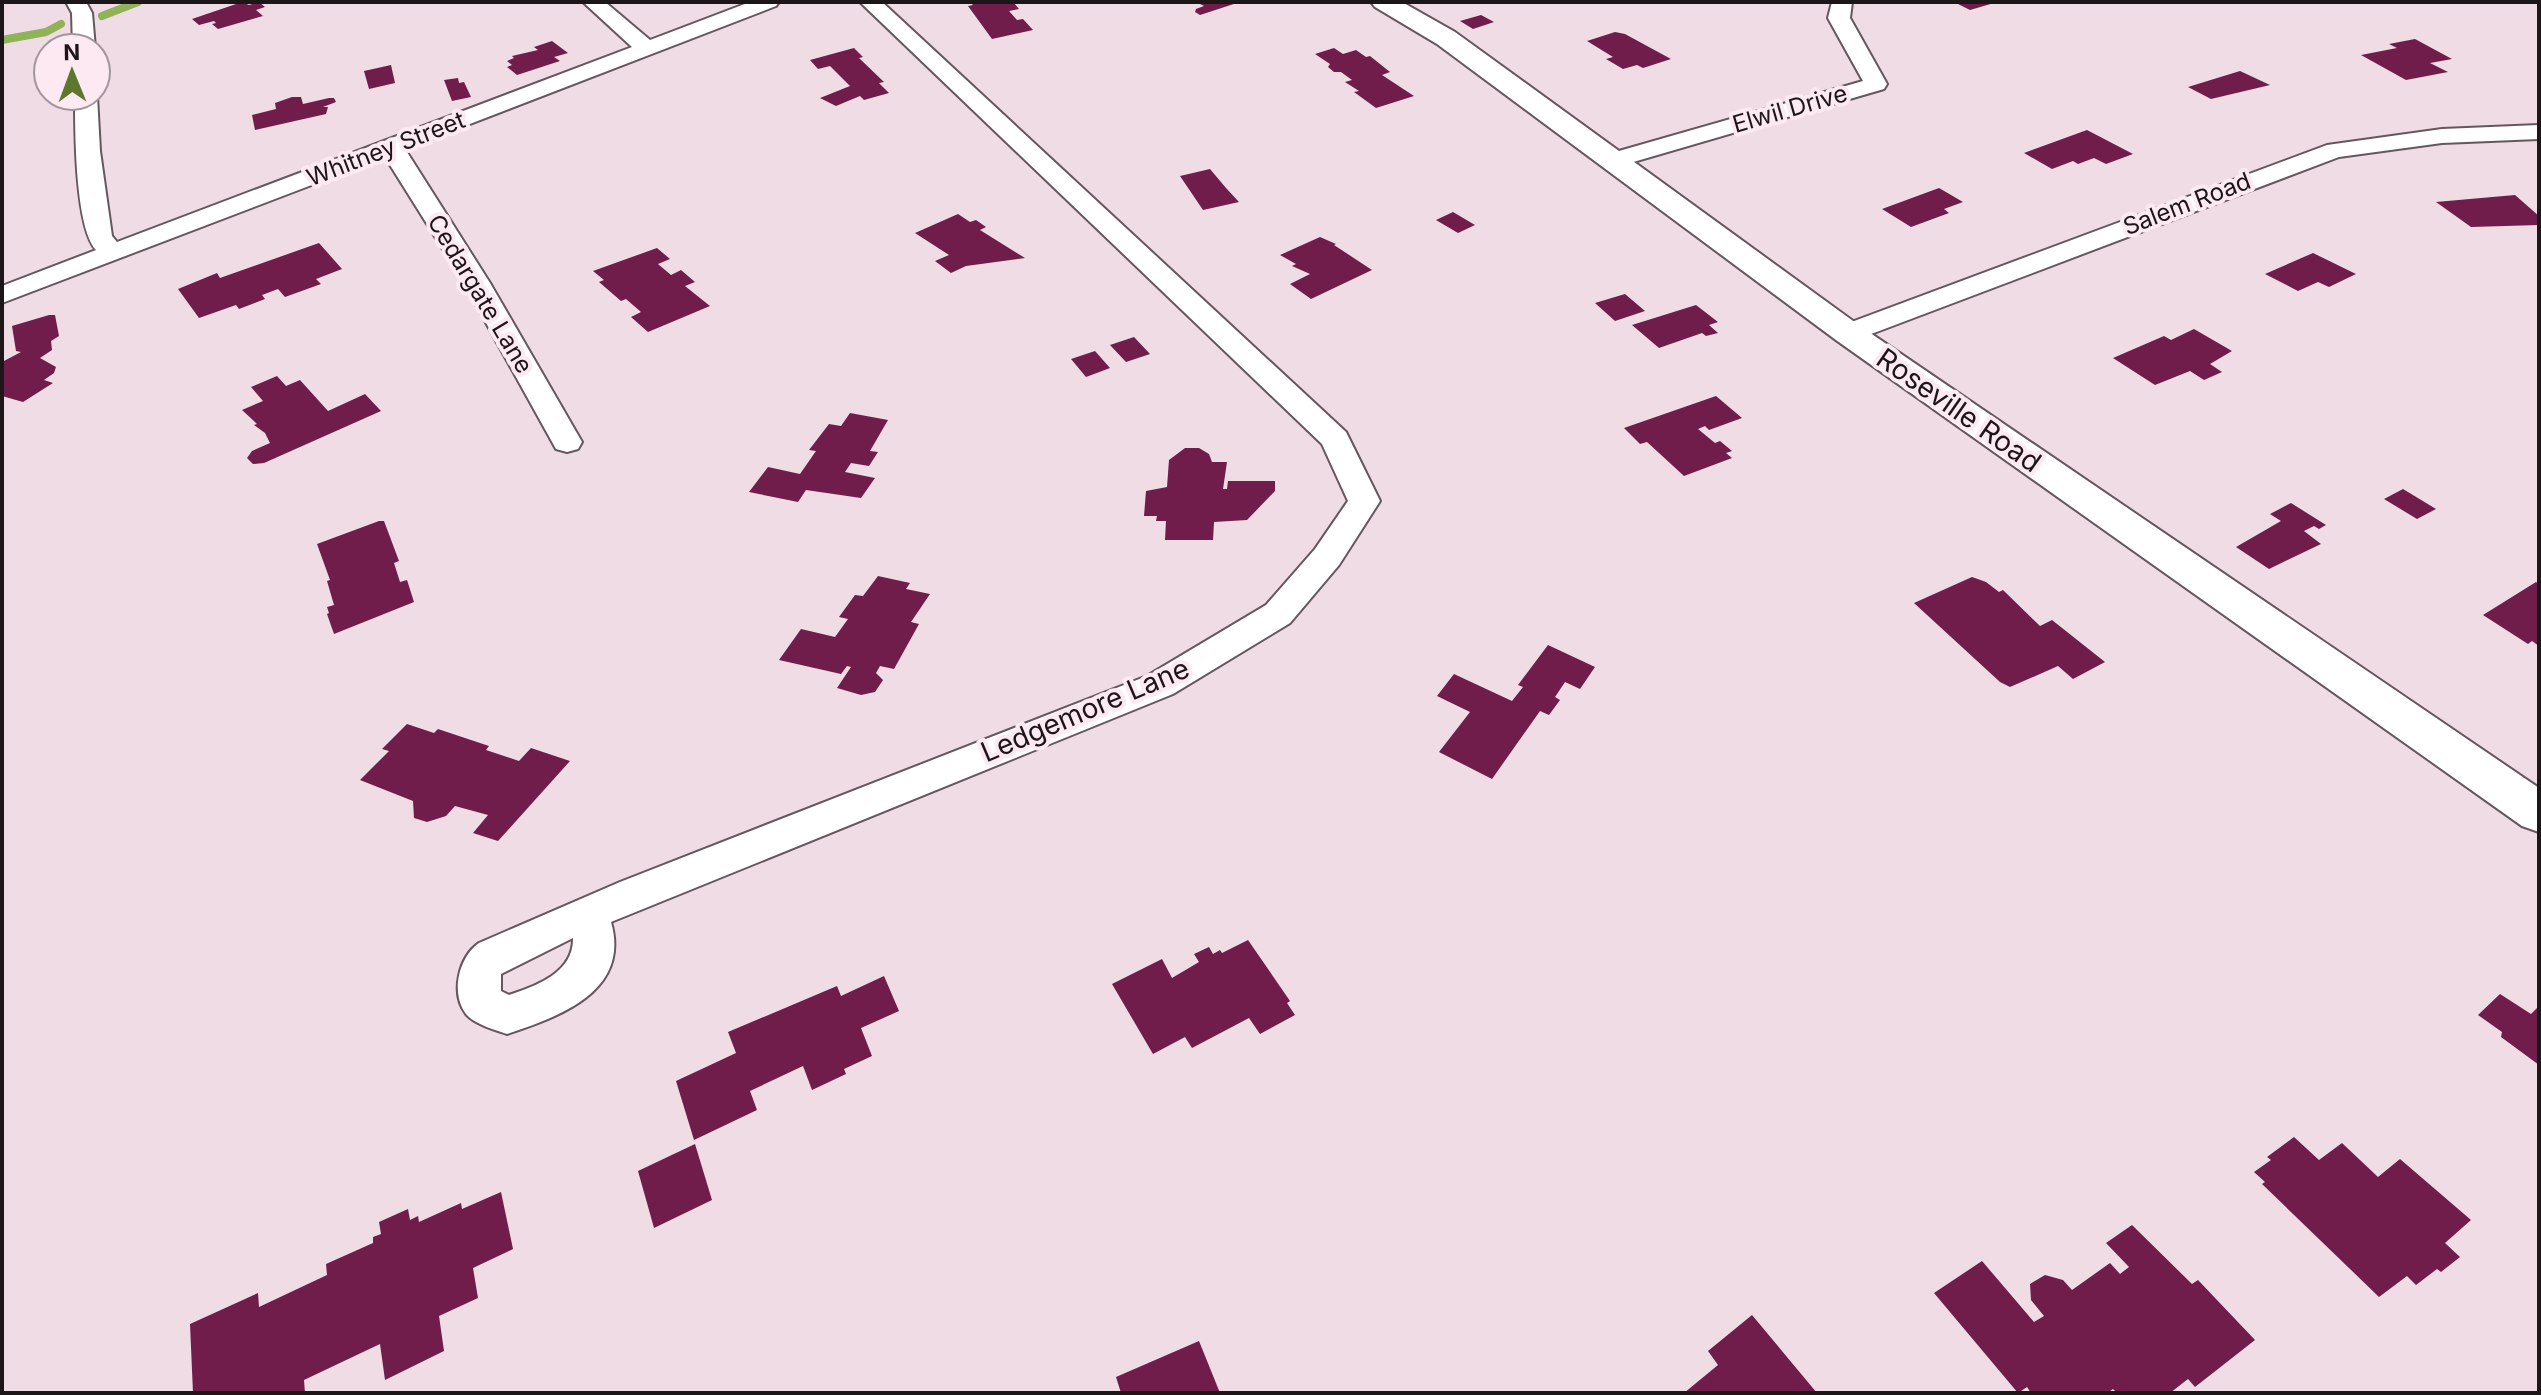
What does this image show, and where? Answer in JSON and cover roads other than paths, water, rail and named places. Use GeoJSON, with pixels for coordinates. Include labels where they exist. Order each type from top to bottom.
{"type":"FeatureCollection","features":[{"type":"Feature","properties":{"kind":"street"},"geometry":{"type":"LineString","coordinates":[[76,2],[82,13],[83,32]]}},
{"type":"Feature","properties":{"kind":"street"},"geometry":{"type":"LineString","coordinates":[[593,2],[646,48]]}},
{"type":"Feature","properties":{"kind":"street","name":"Whitney Street"},"geometry":{"type":"LineString","coordinates":[[2,295],[646,48],[738,7],[769,2]]}},
{"type":"Feature","properties":{"kind":"street","name":"Ledgemore Lane"},"geometry":{"type":"LineString","coordinates":[[588,914],[1160,685],[1278,614],[1327,557],[1364,501],[1335,439],[870,2]]}},
{"type":"Feature","properties":{"kind":"street","name":"Roseville Road"},"geometry":{"type":"LineString","coordinates":[[1384,2],[1446,38],[1848,333],[2539,813]]}},
{"type":"Feature","properties":{"kind":"street","name":"Elwil Drive"},"geometry":{"type":"LineString","coordinates":[[1614,160],[1876,84],[1839,18],[1842,2]]}},
{"type":"Feature","properties":{"kind":"street"},"geometry":{"type":"LineString","coordinates":[[87,112],[88,151],[99,238],[113,253]]}},
{"type":"Feature","properties":{"kind":"street","name":"Salem Road"},"geometry":{"type":"LineString","coordinates":[[1848,333],[2335,150],[2442,136],[2539,132]]}},
{"type":"Feature","properties":{"kind":"street","name":"Cedargate Lane"},"geometry":{"type":"LineString","coordinates":[[391,147],[477,283],[567,442]]}},
{"type":"Feature","properties":{"kind":"waterway"},"geometry":{"type":"LineString","coordinates":[[102,16],[138,2]]}},
{"type":"Feature","properties":{"kind":"waterway"},"geometry":{"type":"LineString","coordinates":[[2,40],[46,32],[61,24]]}}]}
